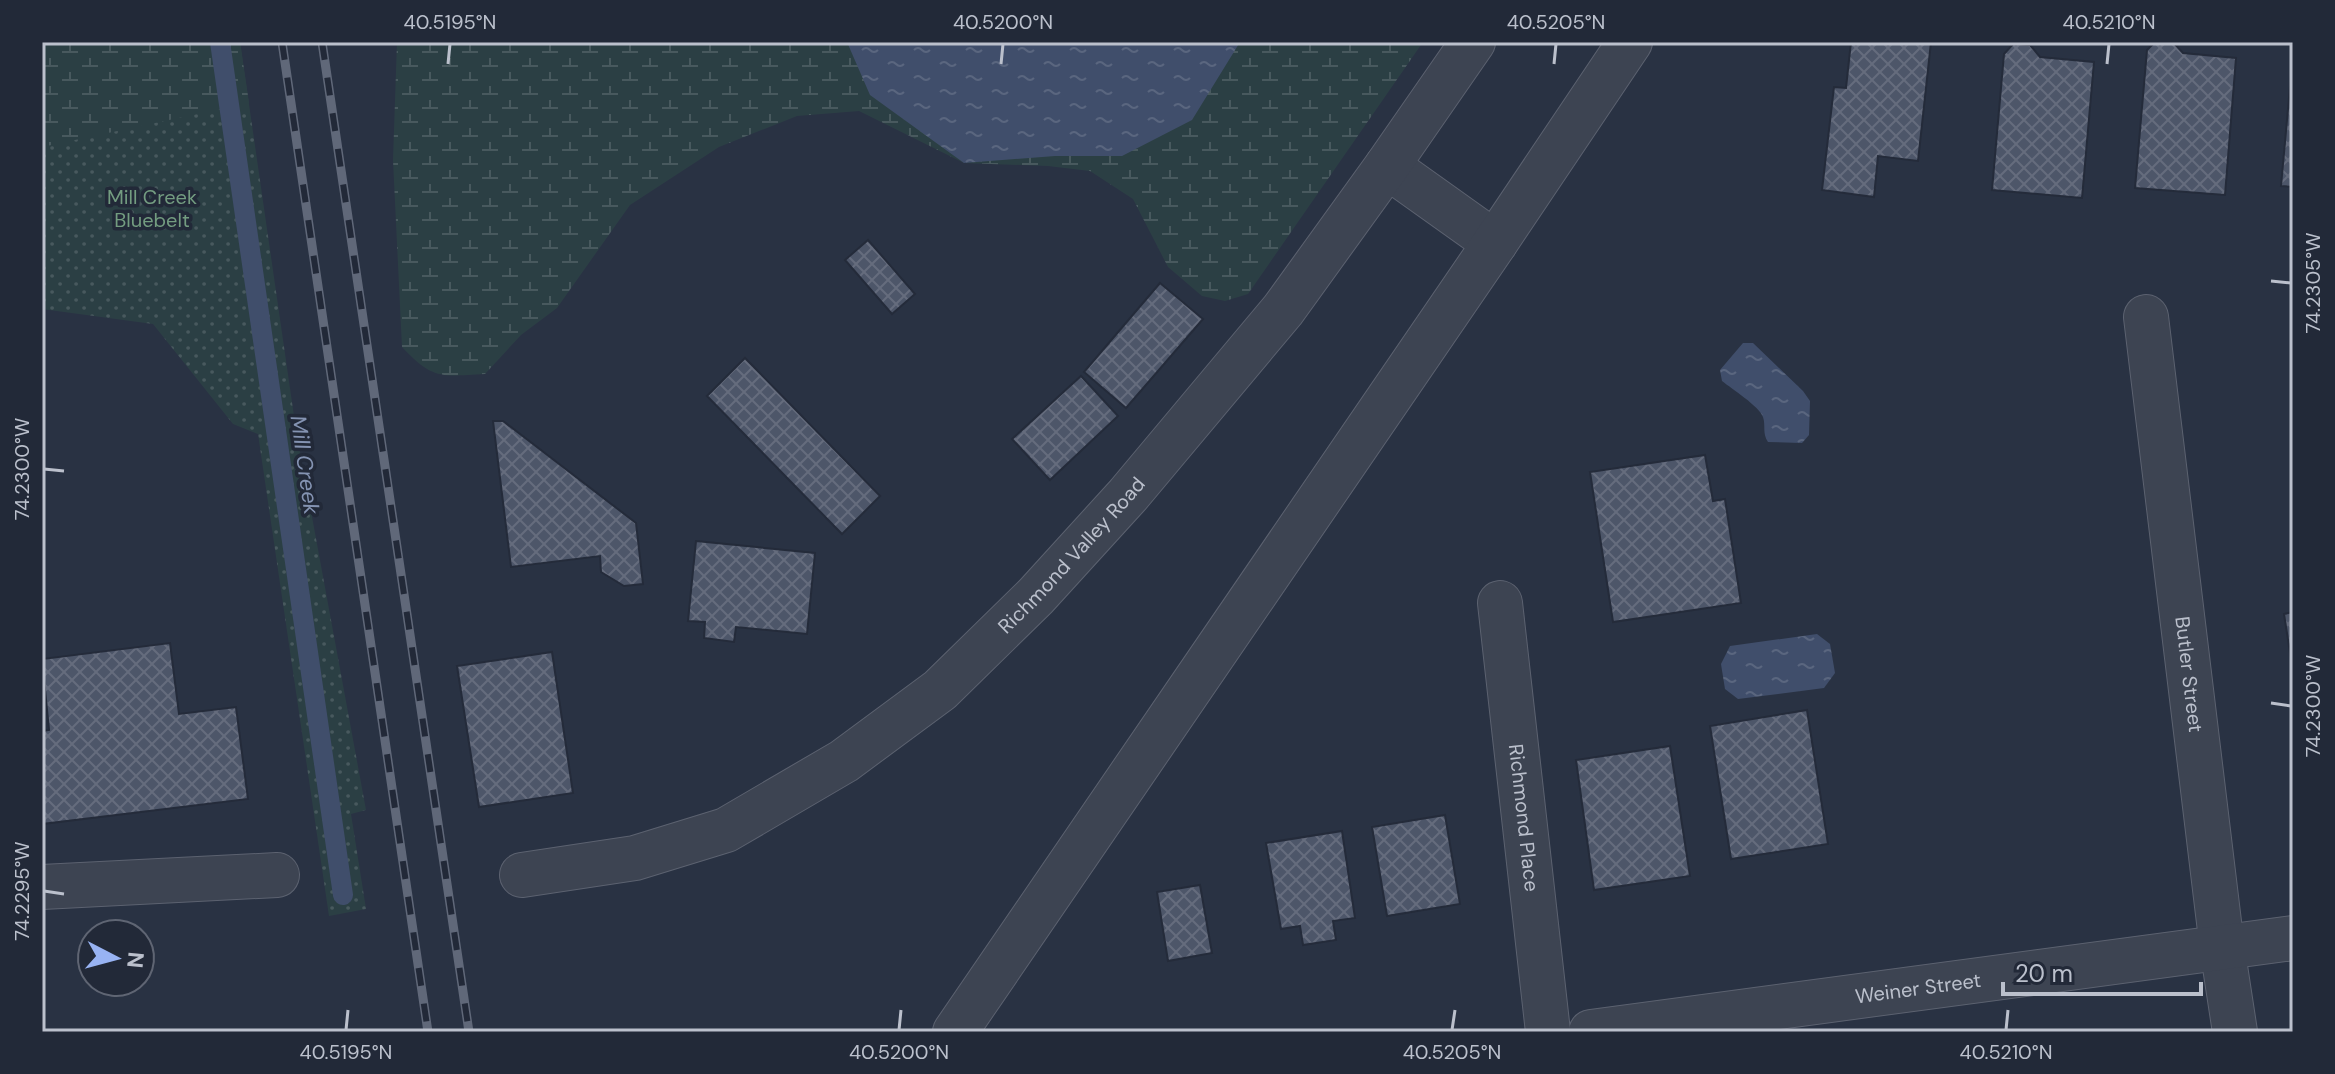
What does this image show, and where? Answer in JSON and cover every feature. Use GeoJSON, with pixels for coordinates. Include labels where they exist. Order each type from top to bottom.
{"type":"FeatureCollection","features":[{"type":"Feature","properties":{"kind":"street","name":"Richmond Valley Road"},"geometry":{"type":"LineString","coordinates":[[522,875],[635,858],[726,830],[844,761],[940,690],[1036,596],[1128,495],[1283,310],[1473,42]]}},
{"type":"Feature","properties":{"kind":"street"},"geometry":{"type":"LineString","coordinates":[[955,1032],[1630,42]]}},
{"type":"Feature","properties":{"kind":"street"},"geometry":{"type":"LineString","coordinates":[[1387,166],[1495,243]]}},
{"type":"Feature","properties":{"kind":"street","name":"Butler Street"},"geometry":{"type":"LineString","coordinates":[[2146,317],[2222,947],[2235,1032]]}},
{"type":"Feature","properties":{"kind":"street","name":"Richmond Place"},"geometry":{"type":"LineString","coordinates":[[1500,603],[1548,1032]]}},
{"type":"Feature","properties":{"kind":"street"},"geometry":{"type":"LineString","coordinates":[[42,887],[277,875]]}},
{"type":"Feature","properties":{"kind":"street","name":"Weiner Street"},"geometry":{"type":"LineString","coordinates":[[1591,1032],[1663,1027],[2293,938]]}},
{"type":"Feature","properties":{"kind":"green space","name":"Mill Creek Bluebelt"},"geometry":{"type":"Polygon","coordinates":[[[42,42],[240,42],[296,430],[366,810],[351,814],[366,909],[329,916],[258,434],[233,424],[153,324],[42,309],[42,42]]]}},
{"type":"Feature","properties":{"kind":"green space"},"geometry":{"type":"Polygon","coordinates":[[[42,42],[240,42],[249,103],[42,147],[42,42]]]}},
{"type":"Feature","properties":{"kind":"green space"},"geometry":{"type":"Polygon","coordinates":[[[397,42],[1423,42],[1248,294],[1225,301],[1202,296],[1168,267],[1133,199],[1090,171],[964,163],[859,111],[797,116],[719,147],[630,205],[557,308],[521,335],[485,374],[448,375],[422,366],[402,347],[393,160],[397,42]]]}},
{"type":"Feature","properties":{"kind":"water"},"geometry":{"type":"Polygon","coordinates":[[[847,42],[1240,42],[1192,120],[1122,156],[1055,156],[964,163],[870,95],[847,42]]]}},
{"type":"Feature","properties":{"kind":"water"},"geometry":{"type":"Polygon","coordinates":[[[1743,343],[1753,343],[1810,401],[1809,435],[1802,443],[1768,442],[1760,413],[1722,381],[1720,370],[1743,343]]]}},
{"type":"Feature","properties":{"kind":"water"},"geometry":{"type":"Polygon","coordinates":[[[1817,634],[1830,644],[1835,673],[1824,688],[1738,699],[1725,689],[1721,664],[1730,646],[1817,634]]]}},
{"type":"Feature","properties":{"kind":"building"},"geometry":{"type":"Polygon","coordinates":[[[1851,42],[1931,42],[1918,161],[1878,156],[1874,197],[1822,190],[1834,87],[1846,88],[1851,42]]]}},
{"type":"Feature","properties":{"kind":"building"},"geometry":{"type":"Polygon","coordinates":[[[2155,42],[2173,42],[2183,53],[2236,58],[2225,195],[2135,188],[2147,50],[2155,42]]]}},
{"type":"Feature","properties":{"kind":"building"},"geometry":{"type":"Polygon","coordinates":[[[2013,44],[2030,45],[2040,57],[2094,62],[2082,198],[1992,190],[2004,54],[2013,44]]]}},
{"type":"Feature","properties":{"kind":"building"},"geometry":{"type":"Polygon","coordinates":[[[2293,54],[2293,187],[2281,186],[2293,54]]]}},
{"type":"Feature","properties":{"kind":"building"},"geometry":{"type":"Polygon","coordinates":[[[868,240],[915,294],[892,314],[845,260],[868,240]]]}},
{"type":"Feature","properties":{"kind":"building"},"geometry":{"type":"Polygon","coordinates":[[[1160,283],[1203,319],[1126,408],[1084,372],[1160,283]]]}},
{"type":"Feature","properties":{"kind":"building"},"geometry":{"type":"Polygon","coordinates":[[[745,358],[880,496],[842,534],[707,396],[745,358]]]}},
{"type":"Feature","properties":{"kind":"building"},"geometry":{"type":"Polygon","coordinates":[[[1081,376],[1118,416],[1050,480],[1012,439],[1081,376]]]}},
{"type":"Feature","properties":{"kind":"building"},"geometry":{"type":"Polygon","coordinates":[[[493,421],[503,421],[636,523],[643,584],[624,586],[601,572],[600,556],[511,567],[493,421]]]}},
{"type":"Feature","properties":{"kind":"building"},"geometry":{"type":"Polygon","coordinates":[[[1705,455],[1713,501],[1725,499],[1741,603],[1613,622],[1590,472],[1705,455]]]}},
{"type":"Feature","properties":{"kind":"building"},"geometry":{"type":"Polygon","coordinates":[[[696,541],[815,553],[807,634],[736,627],[734,642],[704,638],[705,622],[688,621],[696,541]]]}},
{"type":"Feature","properties":{"kind":"building"},"geometry":{"type":"Polygon","coordinates":[[[2293,612],[2293,672],[2284,614],[2293,612]]]}},
{"type":"Feature","properties":{"kind":"building"},"geometry":{"type":"Polygon","coordinates":[[[170,643],[179,714],[236,707],[248,799],[42,824],[42,731],[49,730],[42,659],[170,643]]]}},
{"type":"Feature","properties":{"kind":"building"},"geometry":{"type":"Polygon","coordinates":[[[552,652],[573,793],[479,807],[457,666],[552,652]]]}},
{"type":"Feature","properties":{"kind":"building"},"geometry":{"type":"Polygon","coordinates":[[[1807,710],[1828,844],[1731,859],[1710,726],[1807,710]]]}},
{"type":"Feature","properties":{"kind":"building"},"geometry":{"type":"Polygon","coordinates":[[[1670,746],[1690,876],[1594,890],[1576,760],[1670,746]]]}},
{"type":"Feature","properties":{"kind":"building"},"geometry":{"type":"Polygon","coordinates":[[[1445,815],[1460,904],[1387,916],[1372,827],[1445,815]]]}},
{"type":"Feature","properties":{"kind":"building"},"geometry":{"type":"Polygon","coordinates":[[[1342,831],[1355,918],[1333,921],[1336,940],[1303,945],[1300,926],[1281,929],[1266,843],[1342,831]]]}},
{"type":"Feature","properties":{"kind":"building"},"geometry":{"type":"Polygon","coordinates":[[[1200,885],[1212,953],[1168,961],[1157,892],[1200,885]]]}},
{"type":"Feature","properties":{"kind":"waterway","name":"Mill Creek"},"geometry":{"type":"LineString","coordinates":[[220,42],[343,895]]}},
{"type":"Feature","properties":{"kind":"railway"},"geometry":{"type":"LineString","coordinates":[[282,42],[428,1032]]}},
{"type":"Feature","properties":{"kind":"railway"},"geometry":{"type":"LineString","coordinates":[[322,42],[469,1032]]}}]}
